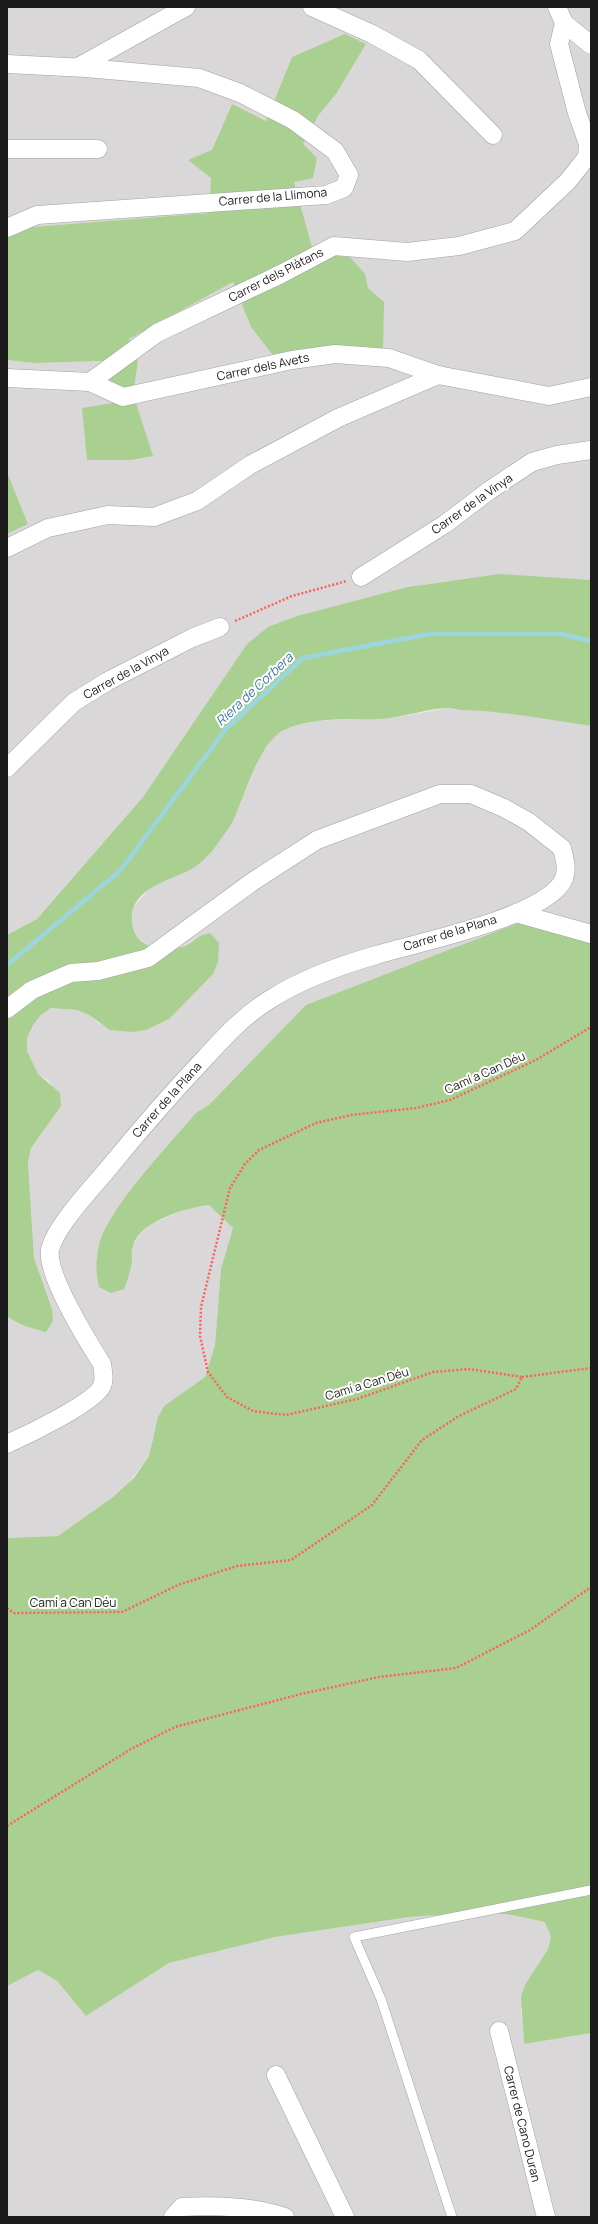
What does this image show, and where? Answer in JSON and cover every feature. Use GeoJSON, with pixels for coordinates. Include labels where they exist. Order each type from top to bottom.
{"type":"FeatureCollection","features":[{"type":"Feature","properties":{"kind":"street"},"geometry":{"type":"LineString","coordinates":[[78,67],[186,7]]}},
{"type":"Feature","properties":{"kind":"street"},"geometry":{"type":"LineString","coordinates":[[312,7],[372,34],[419,60],[493,135]]}},
{"type":"Feature","properties":{"kind":"street"},"geometry":{"type":"LineString","coordinates":[[560,15],[591,45]]}},
{"type":"Feature","properties":{"kind":"street","name":"Carrer dels Plàtans"},"geometry":{"type":"LineString","coordinates":[[90,382],[157,333],[281,274],[334,246],[407,252],[459,246],[515,231],[568,181],[587,157],[588,144],[577,113],[559,44],[560,15]]}},
{"type":"Feature","properties":{"kind":"street","name":"Carrer de la Llimona"},"geometry":{"type":"LineString","coordinates":[[7,64],[78,67],[199,78],[240,93],[293,120],[335,151],[349,175],[344,188],[326,195],[36,215],[7,228]]}},
{"type":"Feature","properties":{"kind":"street"},"geometry":{"type":"LineString","coordinates":[[7,149],[98,149]]}},
{"type":"Feature","properties":{"kind":"street","name":"Carrer dels Avets"},"geometry":{"type":"LineString","coordinates":[[90,382],[124,397],[292,360],[335,354],[389,358],[438,375],[549,396],[591,387]]}},
{"type":"Feature","properties":{"kind":"street"},"geometry":{"type":"LineString","coordinates":[[7,548],[48,528],[108,515],[154,517],[197,501],[250,465],[331,422],[438,375]]}},
{"type":"Feature","properties":{"kind":"street"},"geometry":{"type":"LineString","coordinates":[[7,378],[90,382]]}},
{"type":"Feature","properties":{"kind":"street","name":"Carrer de la Vinya"},"geometry":{"type":"LineString","coordinates":[[361,577],[445,524],[490,490],[532,462],[557,455],[591,450]]}},
{"type":"Feature","properties":{"kind":"street","name":"Carrer de la Vinya"},"geometry":{"type":"LineString","coordinates":[[7,768],[74,702],[108,681],[192,638],[220,627]]}},
{"type":"Feature","properties":{"kind":"street","name":"Carrer de la Plana"},"geometry":{"type":"LineString","coordinates":[[7,1009],[32,990],[71,973],[98,971],[148,958],[252,882],[317,840],[440,794],[471,794],[504,808],[529,822],[562,848],[566,876],[560,885],[547,897],[516,913],[469,929],[375,955],[299,984],[274,996],[250,1013],[213,1049],[154,1114],[57,1233],[50,1251],[53,1270],[62,1292],[102,1364],[104,1377],[103,1384],[89,1400],[8,1442]]}},
{"type":"Feature","properties":{"kind":"street"},"geometry":{"type":"LineString","coordinates":[[516,913],[591,934]]}},
{"type":"Feature","properties":{"kind":"street","name":"Carrer de Cano Duran"},"geometry":{"type":"LineString","coordinates":[[499,2031],[546,2217]]}},
{"type":"Feature","properties":{"kind":"street"},"geometry":{"type":"LineString","coordinates":[[276,2075],[345,2217]]}},
{"type":"Feature","properties":{"kind":"street"},"geometry":{"type":"LineString","coordinates":[[173,2217],[182,2207],[215,2205],[273,2213],[285,2217]]}},
{"type":"Feature","properties":{"kind":"lane"},"geometry":{"type":"LineString","coordinates":[[452,2217],[381,1999],[354,1937],[591,1890]]}},
{"type":"Feature","properties":{"kind":"path"},"geometry":{"type":"LineString","coordinates":[[220,627],[292,596],[361,577]]}},
{"type":"Feature","properties":{"kind":"path","name":"Camí a Can Déu"},"geometry":{"type":"LineString","coordinates":[[7,1608],[14,1613],[122,1612],[178,1585],[237,1566],[291,1560],[372,1506],[422,1440],[459,1416],[516,1389],[522,1377],[469,1369],[433,1372],[356,1399],[286,1415],[253,1411],[226,1397],[208,1372],[200,1336],[201,1307],[230,1188],[245,1164],[259,1150],[316,1123],[351,1114],[416,1108],[450,1100],[536,1060],[591,1027]]}},
{"type":"Feature","properties":{"kind":"path"},"geometry":{"type":"LineString","coordinates":[[522,1377],[591,1368]]}},
{"type":"Feature","properties":{"kind":"path"},"geometry":{"type":"LineString","coordinates":[[7,1826],[131,1748],[175,1727],[302,1694],[379,1677],[456,1668],[530,1630],[591,1587]]}},
{"type":"Feature","properties":{"kind":"shaded area"},"geometry":{"type":"Polygon","coordinates":[[[7,7],[591,7],[591,580],[486,576],[426,584],[324,609],[268,627],[247,644],[143,797],[37,919],[7,935],[7,534],[28,524],[7,472],[7,360],[35,363],[102,361],[113,403],[88,460],[130,460],[139,419],[133,394],[138,362],[129,339],[233,282],[251,327],[384,302],[368,288],[365,274],[314,254],[294,182],[302,144],[318,116],[336,94],[366,44],[314,49],[292,57],[266,121],[232,104],[212,150],[210,213],[19,228],[7,236],[7,7]]]}},
{"type":"Feature","properties":{"kind":"shaded area"},"geometry":{"type":"Polygon","coordinates":[[[449,708],[499,711],[591,726],[591,944],[574,935],[209,1105],[196,1113],[112,1216],[99,1243],[96,1260],[129,1275],[133,1245],[141,1233],[152,1224],[194,1206],[209,1204],[233,1228],[221,1269],[215,1345],[205,1377],[164,1406],[158,1417],[149,1456],[124,1489],[58,1536],[7,1538],[7,1316],[21,1323],[47,1296],[34,1258],[28,1162],[31,1148],[61,1106],[49,1081],[38,1074],[27,1051],[27,1038],[33,1025],[41,1015],[51,1008],[77,1010],[89,1015],[99,1024],[133,1032],[146,1030],[169,1019],[198,936],[187,944],[174,949],[160,949],[146,944],[136,936],[131,922],[133,908],[151,887],[207,857],[233,821],[260,757],[275,735],[286,729],[312,721],[392,718],[449,708]]]}},
{"type":"Feature","properties":{"kind":"shaded area"},"geometry":{"type":"Polygon","coordinates":[[[484,1912],[512,1915],[545,1922],[551,1937],[548,1949],[541,1961],[521,2010],[524,2044],[591,2033],[591,2217],[7,2217],[7,1986],[38,1970],[57,1981],[86,2016],[169,1963],[275,1937],[409,1917],[484,1912]]]}},
{"type":"Feature","properties":{"kind":"green space"},"geometry":{"type":"Polygon","coordinates":[[[345,34],[366,44],[336,94],[318,116],[303,144],[317,158],[313,178],[294,182],[314,254],[350,257],[365,274],[368,288],[384,302],[383,351],[325,348],[272,354],[251,327],[233,282],[129,339],[138,362],[133,394],[153,456],[130,460],[87,460],[82,408],[113,403],[102,361],[35,363],[7,360],[7,236],[19,228],[209,213],[211,178],[188,160],[212,150],[232,104],[266,121],[292,57],[345,34]]]}},
{"type":"Feature","properties":{"kind":"green space"},"geometry":{"type":"Polygon","coordinates":[[[7,472],[28,524],[7,534],[7,472]]]}},
{"type":"Feature","properties":{"kind":"green space"},"geometry":{"type":"Polygon","coordinates":[[[499,574],[591,580],[591,726],[511,714],[440,708],[389,718],[331,720],[307,723],[284,730],[275,736],[260,757],[233,821],[211,852],[204,860],[191,870],[165,881],[146,892],[138,899],[133,908],[132,918],[134,931],[137,937],[149,946],[165,949],[180,947],[187,945],[205,934],[210,933],[219,943],[218,962],[213,974],[169,1019],[146,1030],[133,1032],[110,1030],[89,1015],[77,1010],[51,1008],[41,1015],[33,1025],[27,1038],[27,1051],[38,1074],[60,1093],[61,1106],[31,1148],[28,1162],[34,1258],[52,1309],[53,1321],[46,1332],[25,1326],[11,1319],[7,1316],[7,935],[37,919],[143,797],[247,644],[268,627],[297,616],[408,587],[499,574]]]}},
{"type":"Feature","properties":{"kind":"green space"},"geometry":{"type":"Polygon","coordinates":[[[521,922],[574,935],[591,944],[591,2033],[524,2044],[521,1997],[525,1985],[548,1949],[551,1937],[545,1922],[512,1915],[484,1912],[409,1917],[275,1937],[169,1963],[86,2016],[57,1981],[38,1970],[7,1986],[7,1538],[58,1536],[113,1497],[134,1478],[149,1456],[158,1417],[164,1406],[205,1377],[215,1345],[221,1269],[233,1228],[209,1205],[189,1209],[165,1217],[144,1230],[137,1237],[132,1248],[132,1261],[124,1289],[111,1293],[99,1287],[96,1261],[99,1245],[105,1230],[127,1195],[141,1177],[196,1113],[209,1105],[306,1005],[521,922]]]}},
{"type":"Feature","properties":{"kind":"waterway","name":"Riera de Corbera"},"geometry":{"type":"LineString","coordinates":[[7,965],[120,871],[225,730],[303,658],[429,634],[561,634],[591,641]]}}]}
